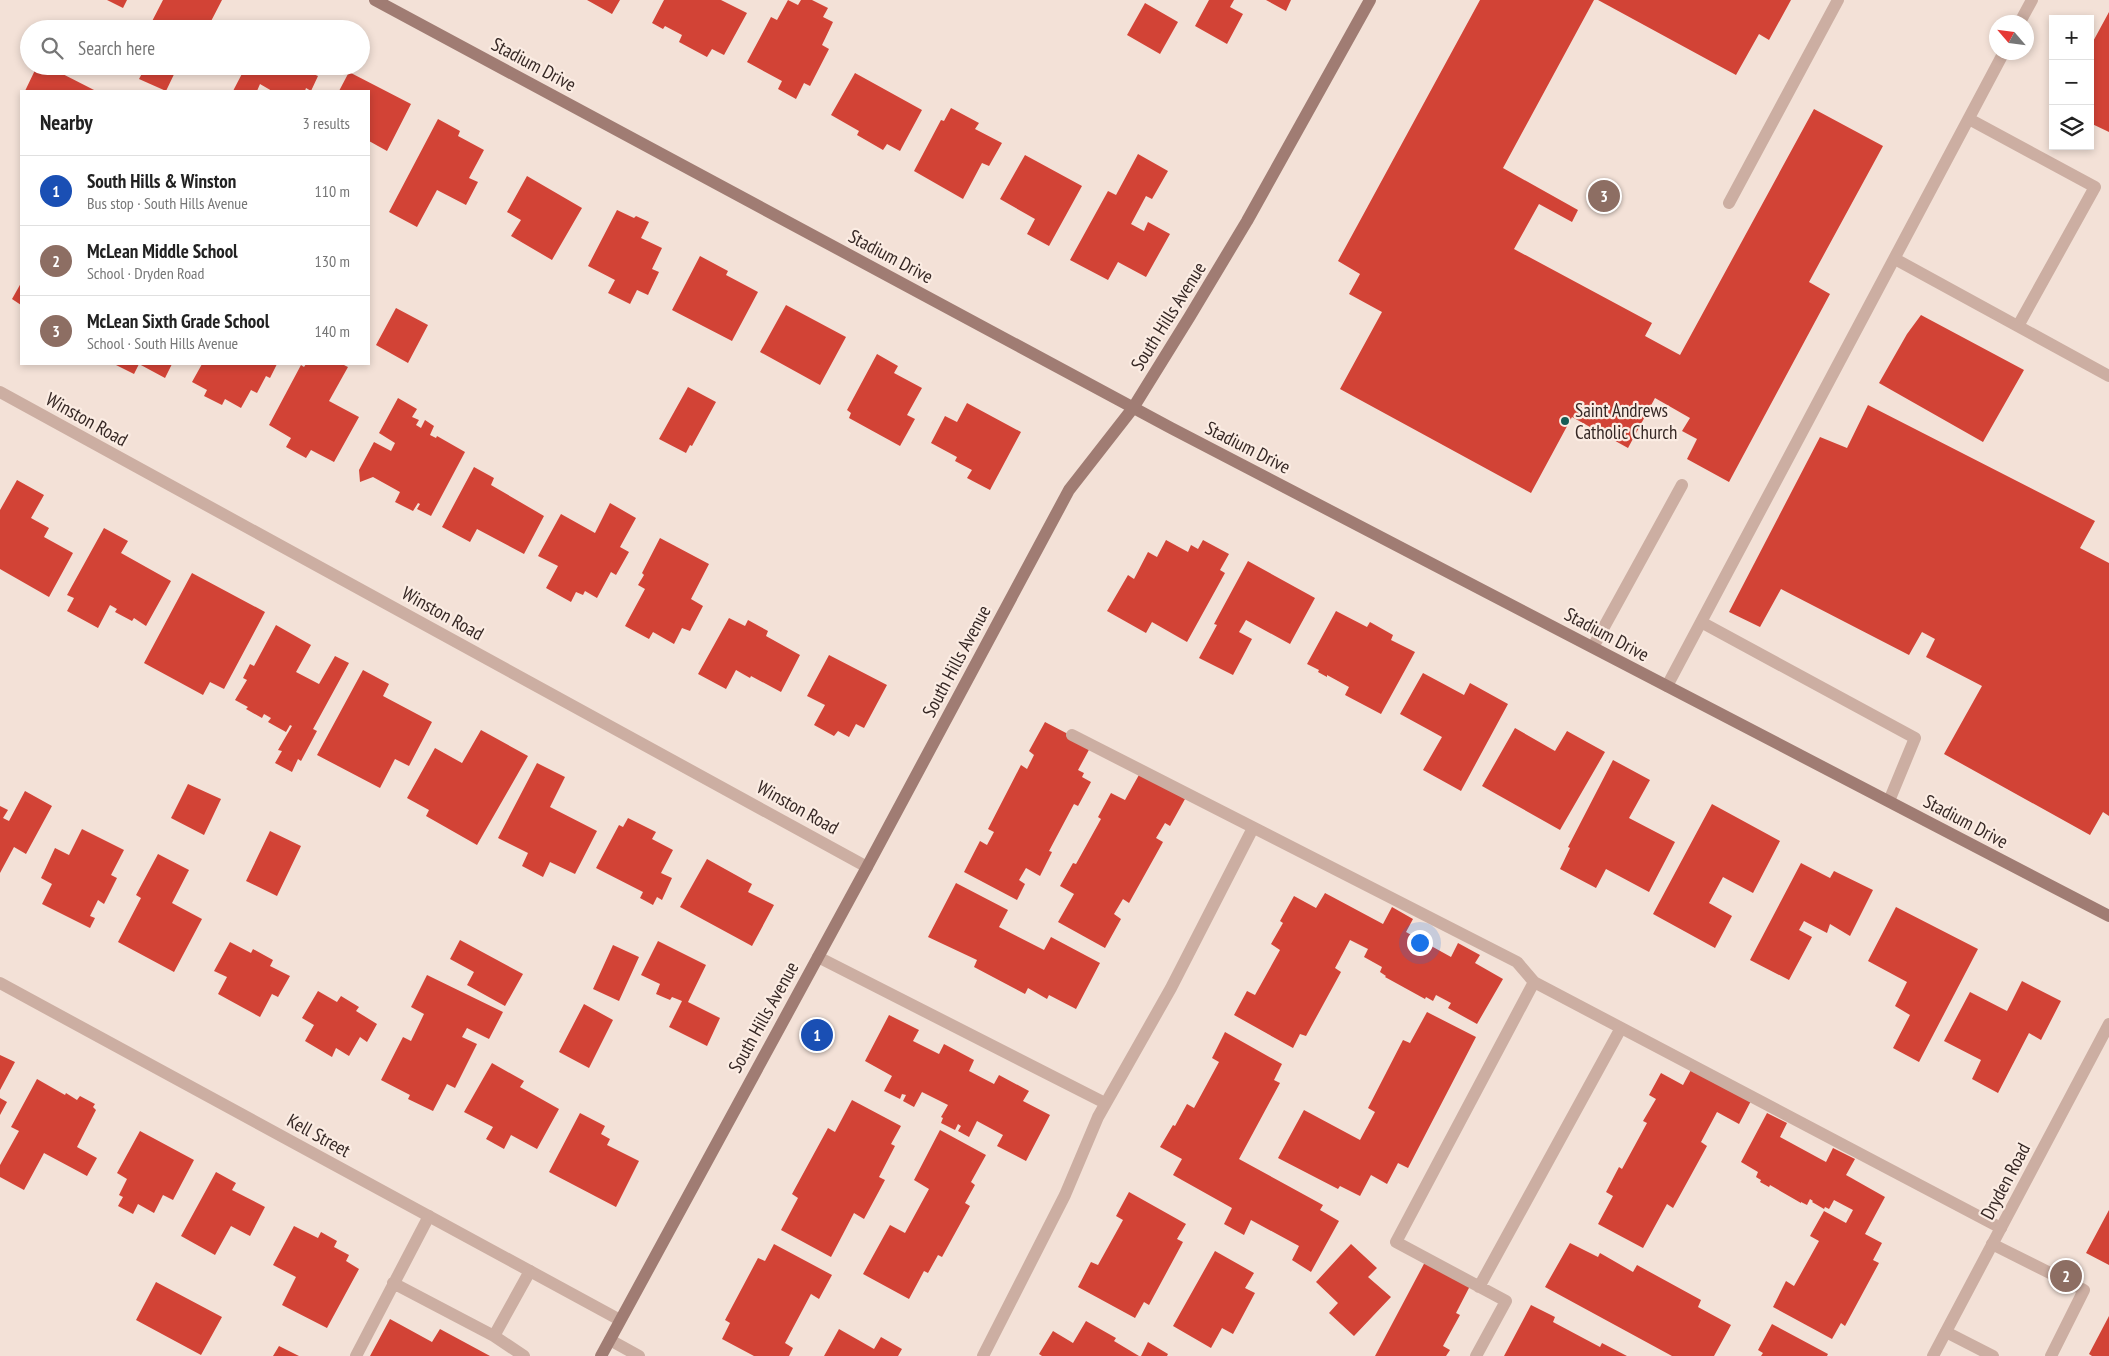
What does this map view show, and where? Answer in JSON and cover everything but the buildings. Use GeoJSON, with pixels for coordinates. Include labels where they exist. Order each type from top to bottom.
{"type":"FeatureCollection","features":[{"type":"Feature","properties":{"kind":"street","name":"Stadium Drive"},"geometry":{"type":"LineString","coordinates":[[375,0],[1133,408],[2109,916]]}},
{"type":"Feature","properties":{"kind":"street","name":"South Hills Avenue"},"geometry":{"type":"LineString","coordinates":[[601,1356],[867,867],[1069,490],[1133,408],[1247,220],[1370,0]]}},
{"type":"Feature","properties":{"kind":"street"},"geometry":{"type":"LineString","coordinates":[[1729,203],[1838,0]]}},
{"type":"Feature","properties":{"kind":"street"},"geometry":{"type":"LineString","coordinates":[[2024,15],[2032,0]]}},
{"type":"Feature","properties":{"kind":"street"},"geometry":{"type":"LineString","coordinates":[[1667,686],[2000,60]]}},
{"type":"Feature","properties":{"kind":"street"},"geometry":{"type":"LineString","coordinates":[[1969,119],[2095,187],[2018,326]]}},
{"type":"Feature","properties":{"kind":"street"},"geometry":{"type":"LineString","coordinates":[[1895,259],[2109,376]]}},
{"type":"Feature","properties":{"kind":"street","name":"Winston Road"},"geometry":{"type":"LineString","coordinates":[[0,392],[867,867]]}},
{"type":"Feature","properties":{"kind":"street"},"geometry":{"type":"LineString","coordinates":[[1593,648],[1682,485]]}},
{"type":"Feature","properties":{"kind":"street"},"geometry":{"type":"LineString","coordinates":[[1701,622],[1915,738],[1889,801]]}},
{"type":"Feature","properties":{"kind":"street"},"geometry":{"type":"LineString","coordinates":[[1072,734],[1517,962],[1534,982],[2001,1228]]}},
{"type":"Feature","properties":{"kind":"street"},"geometry":{"type":"LineString","coordinates":[[984,1356],[1065,1195],[1098,1117],[1172,988],[1253,828]]}},
{"type":"Feature","properties":{"kind":"street"},"geometry":{"type":"LineString","coordinates":[[818,957],[1105,1104]]}},
{"type":"Feature","properties":{"kind":"street"},"geometry":{"type":"LineString","coordinates":[[1476,1356],[1506,1301],[1396,1242],[1534,982]]}},
{"type":"Feature","properties":{"kind":"street","name":"Kell Street"},"geometry":{"type":"LineString","coordinates":[[0,983],[620,1320]]}},
{"type":"Feature","properties":{"kind":"street","name":"Dryden Road"},"geometry":{"type":"LineString","coordinates":[[1933,1356],[2109,1024]]}},
{"type":"Feature","properties":{"kind":"street"},"geometry":{"type":"LineString","coordinates":[[1479,1287],[1621,1028]]}},
{"type":"Feature","properties":{"kind":"street"},"geometry":{"type":"LineString","coordinates":[[356,1356],[429,1216]]}},
{"type":"Feature","properties":{"kind":"street"},"geometry":{"type":"LineString","coordinates":[[1992,1244],[2084,1290],[2050,1356]]}},
{"type":"Feature","properties":{"kind":"street"},"geometry":{"type":"LineString","coordinates":[[494,1336],[530,1271]]}},
{"type":"Feature","properties":{"kind":"street"},"geometry":{"type":"LineString","coordinates":[[393,1283],[494,1336],[524,1356]]}},
{"type":"Feature","properties":{"kind":"street"},"geometry":{"type":"LineString","coordinates":[[1946,1332],[1993,1356]]}},
{"type":"Feature","properties":{"kind":"street"},"geometry":{"type":"LineString","coordinates":[[610,1340],[639,1356]]}},
{"type":"Feature","properties":{"kind":"place","name":"McLean Sixth Grade School"},"geometry":{"type":"Point","coordinates":[1604,196]}},
{"type":"Feature","properties":{"kind":"place","name":"Saint Andrews Catholic Church"},"geometry":{"type":"Point","coordinates":[1565,421]}},
{"type":"Feature","properties":{"kind":"place","name":"South Hills & Winston"},"geometry":{"type":"Point","coordinates":[817,1035]}},
{"type":"Feature","properties":{"kind":"place","name":"McLean Middle School"},"geometry":{"type":"Point","coordinates":[2066,1276]}}]}
